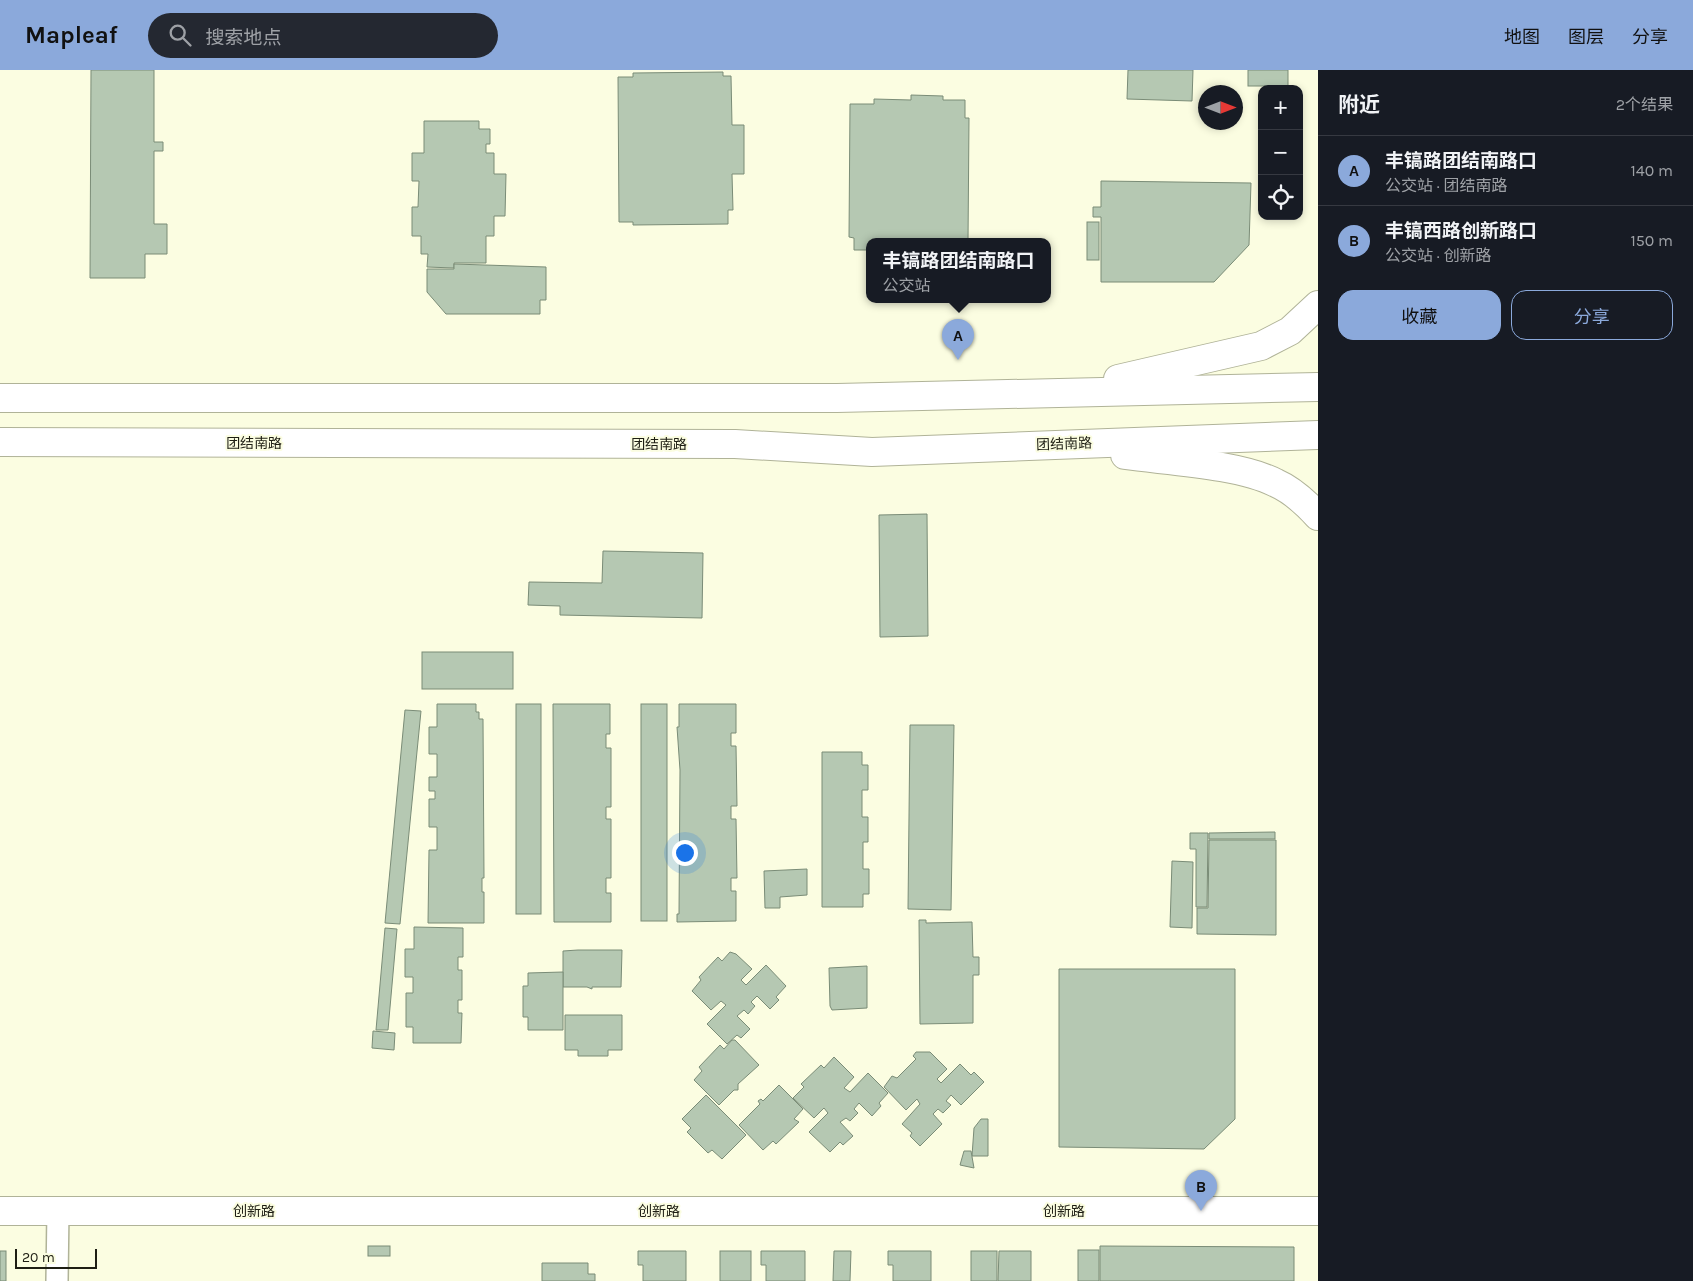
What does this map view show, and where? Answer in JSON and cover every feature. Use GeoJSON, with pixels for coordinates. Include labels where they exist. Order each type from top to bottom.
{"type":"FeatureCollection","features":[{"type":"Feature","properties":{"kind":"main road"},"geometry":{"type":"LineString","coordinates":[[1057,392],[1261,346],[1290,331],[1318,304]]}},
{"type":"Feature","properties":{"kind":"main road"},"geometry":{"type":"LineString","coordinates":[[0,398],[837,398],[1318,387]]}},
{"type":"Feature","properties":{"kind":"main road","name":"团结南路"},"geometry":{"type":"LineString","coordinates":[[0,442],[735,444],[872,452],[1318,435]]}},
{"type":"Feature","properties":{"kind":"main road"},"geometry":{"type":"LineString","coordinates":[[1052,445],[1237,470],[1260,476],[1277,483],[1295,495],[1318,516]]}},
{"type":"Feature","properties":{"kind":"main road","name":"创新路"},"geometry":{"type":"LineString","coordinates":[[0,1211],[1318,1211]]}},
{"type":"Feature","properties":{"kind":"street"},"geometry":{"type":"LineString","coordinates":[[57,1281],[58,1210]]}},
{"type":"Feature","properties":{"kind":"building"},"geometry":{"type":"Polygon","coordinates":[[[91,70],[154,70],[154,142],[163,142],[163,151],[154,151],[154,224],[167,224],[167,254],[145,254],[145,278],[90,278],[91,70]]]}},
{"type":"Feature","properties":{"kind":"building"},"geometry":{"type":"Polygon","coordinates":[[[1128,70],[1193,70],[1192,101],[1127,99],[1128,70]]]}},
{"type":"Feature","properties":{"kind":"building"},"geometry":{"type":"Polygon","coordinates":[[[1248,70],[1288,70],[1288,85],[1248,86],[1248,70]]]}},
{"type":"Feature","properties":{"kind":"building"},"geometry":{"type":"Polygon","coordinates":[[[723,72],[723,76],[731,76],[732,125],[744,125],[744,174],[732,174],[733,210],[728,210],[728,224],[633,225],[633,222],[619,222],[618,77],[633,77],[633,73],[723,72]]]}},
{"type":"Feature","properties":{"kind":"building"},"geometry":{"type":"Polygon","coordinates":[[[911,95],[943,96],[943,100],[965,100],[965,118],[969,118],[968,238],[866,238],[866,250],[854,250],[854,238],[849,237],[850,104],[874,104],[874,99],[911,100],[911,95]]]}},
{"type":"Feature","properties":{"kind":"building"},"geometry":{"type":"Polygon","coordinates":[[[424,121],[479,121],[479,129],[490,129],[490,144],[486,144],[486,153],[494,153],[494,174],[506,174],[505,216],[494,216],[494,236],[486,236],[486,263],[454,263],[454,268],[427,267],[428,254],[421,254],[421,236],[412,236],[412,207],[418,207],[419,181],[412,181],[412,153],[424,153],[424,121]]]}},
{"type":"Feature","properties":{"kind":"building"},"geometry":{"type":"Polygon","coordinates":[[[1101,181],[1251,183],[1249,245],[1214,282],[1101,282],[1101,217],[1093,217],[1093,207],[1101,207],[1101,181]]]}},
{"type":"Feature","properties":{"kind":"building"},"geometry":{"type":"Polygon","coordinates":[[[1087,222],[1099,222],[1099,260],[1087,260],[1087,222]]]}},
{"type":"Feature","properties":{"kind":"building"},"geometry":{"type":"Polygon","coordinates":[[[454,264],[546,267],[546,300],[540,300],[540,314],[446,314],[427,292],[427,269],[454,269],[454,264]]]}},
{"type":"Feature","properties":{"kind":"building"},"geometry":{"type":"Polygon","coordinates":[[[927,514],[928,636],[880,637],[879,515],[927,514]]]}},
{"type":"Feature","properties":{"kind":"building"},"geometry":{"type":"Polygon","coordinates":[[[603,551],[703,553],[702,618],[560,615],[560,606],[528,605],[529,582],[602,583],[603,551]]]}},
{"type":"Feature","properties":{"kind":"building"},"geometry":{"type":"Polygon","coordinates":[[[422,652],[513,652],[513,689],[422,689],[422,652]]]}},
{"type":"Feature","properties":{"kind":"building"},"geometry":{"type":"Polygon","coordinates":[[[437,704],[476,704],[476,712],[479,712],[479,719],[483,719],[484,878],[482,878],[482,892],[484,892],[484,923],[428,923],[429,850],[437,850],[437,827],[429,827],[429,799],[435,799],[435,791],[429,791],[429,777],[437,777],[437,754],[429,754],[429,727],[437,727],[437,704]]]}},
{"type":"Feature","properties":{"kind":"building"},"geometry":{"type":"Polygon","coordinates":[[[516,704],[541,704],[541,914],[516,914],[516,704]]]}},
{"type":"Feature","properties":{"kind":"building"},"geometry":{"type":"Polygon","coordinates":[[[553,704],[610,704],[610,734],[606,734],[606,748],[611,748],[611,807],[606,807],[606,819],[611,819],[611,878],[606,878],[606,893],[611,893],[611,922],[554,922],[553,704]]]}},
{"type":"Feature","properties":{"kind":"building"},"geometry":{"type":"Polygon","coordinates":[[[641,704],[667,704],[667,921],[641,921],[641,704]]]}},
{"type":"Feature","properties":{"kind":"building"},"geometry":{"type":"Polygon","coordinates":[[[679,704],[736,704],[736,733],[731,733],[731,746],[736,746],[737,806],[731,806],[731,819],[736,819],[737,878],[731,878],[731,891],[736,891],[736,921],[677,922],[677,914],[679,914],[680,770],[677,727],[679,727],[679,704]]]}},
{"type":"Feature","properties":{"kind":"building"},"geometry":{"type":"Polygon","coordinates":[[[405,710],[421,711],[400,924],[385,923],[405,710]]]}},
{"type":"Feature","properties":{"kind":"building"},"geometry":{"type":"Polygon","coordinates":[[[910,725],[954,725],[951,910],[908,909],[910,725]]]}},
{"type":"Feature","properties":{"kind":"building"},"geometry":{"type":"Polygon","coordinates":[[[822,752],[862,752],[862,765],[868,765],[868,790],[862,790],[862,817],[868,817],[868,842],[863,842],[863,869],[869,869],[869,894],[863,894],[863,907],[822,907],[822,752]]]}},
{"type":"Feature","properties":{"kind":"building"},"geometry":{"type":"Polygon","coordinates":[[[1275,832],[1275,839],[1209,839],[1209,833],[1275,832]]]}},
{"type":"Feature","properties":{"kind":"building"},"geometry":{"type":"Polygon","coordinates":[[[1190,833],[1208,833],[1207,907],[1196,907],[1196,849],[1190,849],[1190,833]]]}},
{"type":"Feature","properties":{"kind":"building"},"geometry":{"type":"Polygon","coordinates":[[[1209,840],[1276,840],[1276,935],[1197,934],[1197,908],[1208,908],[1209,840]]]}},
{"type":"Feature","properties":{"kind":"building"},"geometry":{"type":"Polygon","coordinates":[[[1172,861],[1193,862],[1192,928],[1170,927],[1172,861]]]}},
{"type":"Feature","properties":{"kind":"building"},"geometry":{"type":"Polygon","coordinates":[[[807,869],[807,895],[780,897],[780,908],[765,908],[764,871],[807,869]]]}},
{"type":"Feature","properties":{"kind":"building"},"geometry":{"type":"Polygon","coordinates":[[[919,920],[926,920],[926,923],[972,922],[973,957],[979,957],[979,975],[973,975],[973,1023],[920,1024],[919,920]]]}},
{"type":"Feature","properties":{"kind":"building"},"geometry":{"type":"Polygon","coordinates":[[[414,927],[463,928],[463,957],[458,957],[458,970],[462,970],[462,1000],[458,1000],[458,1013],[462,1013],[461,1043],[413,1043],[413,1027],[406,1027],[406,993],[413,993],[413,977],[405,977],[405,949],[414,949],[414,927]]]}},
{"type":"Feature","properties":{"kind":"building"},"geometry":{"type":"Polygon","coordinates":[[[385,928],[397,929],[388,1030],[376,1030],[385,928]]]}},
{"type":"Feature","properties":{"kind":"building"},"geometry":{"type":"Polygon","coordinates":[[[622,950],[621,987],[592,987],[592,989],[587,987],[563,987],[563,951],[622,950]]]}},
{"type":"Feature","properties":{"kind":"building"},"geometry":{"type":"Polygon","coordinates":[[[730,952],[736,954],[752,969],[741,980],[746,985],[766,965],[786,986],[776,997],[779,1000],[770,1009],[757,996],[751,1002],[755,1006],[748,1014],[744,1010],[737,1016],[750,1029],[741,1038],[737,1035],[727,1044],[707,1024],[726,1005],[721,1001],[711,1010],[692,991],[701,980],[699,977],[718,957],[722,961],[730,952]]]}},
{"type":"Feature","properties":{"kind":"building"},"geometry":{"type":"Polygon","coordinates":[[[867,966],[867,1008],[832,1010],[830,1006],[829,968],[867,966]]]}},
{"type":"Feature","properties":{"kind":"building"},"geometry":{"type":"Polygon","coordinates":[[[1059,969],[1235,969],[1235,1119],[1204,1149],[1059,1147],[1059,969]]]}},
{"type":"Feature","properties":{"kind":"building"},"geometry":{"type":"Polygon","coordinates":[[[563,972],[563,1030],[528,1030],[528,1017],[523,1017],[523,986],[528,986],[528,973],[563,972]]]}},
{"type":"Feature","properties":{"kind":"building"},"geometry":{"type":"Polygon","coordinates":[[[565,1015],[622,1015],[622,1050],[608,1050],[608,1056],[578,1056],[578,1050],[565,1050],[565,1015]]]}},
{"type":"Feature","properties":{"kind":"building"},"geometry":{"type":"Polygon","coordinates":[[[373,1031],[395,1033],[394,1050],[372,1048],[373,1031]]]}},
{"type":"Feature","properties":{"kind":"building"},"geometry":{"type":"Polygon","coordinates":[[[732,1040],[735,1040],[759,1065],[738,1084],[738,1090],[734,1090],[719,1105],[694,1080],[702,1071],[699,1067],[720,1045],[724,1049],[732,1040]]]}},
{"type":"Feature","properties":{"kind":"building"},"geometry":{"type":"Polygon","coordinates":[[[916,1052],[930,1052],[947,1069],[937,1079],[941,1083],[960,1064],[971,1075],[974,1072],[984,1082],[961,1105],[951,1095],[946,1101],[951,1105],[943,1113],[938,1109],[933,1114],[942,1124],[920,1146],[910,1136],[912,1133],[902,1124],[920,1104],[917,1099],[906,1110],[884,1087],[892,1076],[897,1078],[916,1059],[913,1056],[916,1052]]]}},
{"type":"Feature","properties":{"kind":"building"},"geometry":{"type":"Polygon","coordinates":[[[834,1057],[854,1077],[844,1088],[850,1092],[868,1073],[888,1093],[879,1103],[881,1106],[872,1116],[859,1103],[854,1109],[858,1113],[850,1121],[846,1118],[840,1122],[853,1136],[843,1145],[840,1142],[830,1152],[809,1132],[828,1113],[824,1108],[814,1118],[793,1098],[804,1087],[801,1084],[821,1065],[824,1068],[834,1057]]]}},
{"type":"Feature","properties":{"kind":"building"},"geometry":{"type":"Polygon","coordinates":[[[779,1085],[803,1109],[794,1119],[799,1122],[776,1144],[773,1141],[763,1150],[739,1125],[760,1104],[758,1101],[761,1099],[763,1101],[779,1085]]]}},
{"type":"Feature","properties":{"kind":"building"},"geometry":{"type":"Polygon","coordinates":[[[706,1095],[746,1135],[722,1159],[712,1150],[708,1153],[687,1132],[691,1128],[682,1119],[706,1095]]]}},
{"type":"Feature","properties":{"kind":"building"},"geometry":{"type":"Polygon","coordinates":[[[981,1119],[988,1119],[988,1156],[972,1156],[974,1128],[981,1119]]]}},
{"type":"Feature","properties":{"kind":"building"},"geometry":{"type":"Polygon","coordinates":[[[964,1151],[971,1151],[974,1168],[960,1165],[964,1151]]]}},
{"type":"Feature","properties":{"kind":"building"},"geometry":{"type":"Polygon","coordinates":[[[368,1246],[390,1246],[390,1256],[368,1256],[368,1246]]]}},
{"type":"Feature","properties":{"kind":"building"},"geometry":{"type":"Polygon","coordinates":[[[1100,1246],[1294,1247],[1294,1281],[1100,1281],[1100,1246]]]}},
{"type":"Feature","properties":{"kind":"building"},"geometry":{"type":"Polygon","coordinates":[[[1078,1250],[1099,1250],[1099,1281],[1078,1281],[1078,1250]]]}},
{"type":"Feature","properties":{"kind":"building"},"geometry":{"type":"Polygon","coordinates":[[[0,1251],[6,1251],[6,1281],[0,1281],[0,1251]]]}},
{"type":"Feature","properties":{"kind":"building"},"geometry":{"type":"Polygon","coordinates":[[[638,1251],[686,1251],[686,1281],[643,1281],[643,1265],[638,1265],[638,1251]]]}},
{"type":"Feature","properties":{"kind":"building"},"geometry":{"type":"Polygon","coordinates":[[[720,1251],[751,1251],[751,1281],[720,1281],[720,1251]]]}},
{"type":"Feature","properties":{"kind":"building"},"geometry":{"type":"Polygon","coordinates":[[[761,1251],[805,1251],[805,1281],[766,1281],[766,1265],[761,1265],[761,1251]]]}},
{"type":"Feature","properties":{"kind":"building"},"geometry":{"type":"Polygon","coordinates":[[[834,1251],[851,1251],[850,1281],[833,1281],[834,1251]]]}},
{"type":"Feature","properties":{"kind":"building"},"geometry":{"type":"Polygon","coordinates":[[[888,1251],[931,1251],[931,1281],[893,1281],[893,1265],[888,1265],[888,1251]]]}},
{"type":"Feature","properties":{"kind":"building"},"geometry":{"type":"Polygon","coordinates":[[[971,1251],[997,1251],[997,1281],[971,1281],[971,1251]]]}},
{"type":"Feature","properties":{"kind":"building"},"geometry":{"type":"Polygon","coordinates":[[[999,1251],[1031,1251],[1031,1281],[998,1281],[999,1251]]]}},
{"type":"Feature","properties":{"kind":"building"},"geometry":{"type":"Polygon","coordinates":[[[542,1263],[588,1263],[588,1274],[595,1274],[595,1281],[542,1281],[542,1263]]]}},
{"type":"Feature","properties":{"kind":"place","name":"丰镐路团结南路口"},"geometry":{"type":"Point","coordinates":[958,360]}},
{"type":"Feature","properties":{"kind":"place","name":"丰镐西路创新路口"},"geometry":{"type":"Point","coordinates":[1201,1211]}}]}
